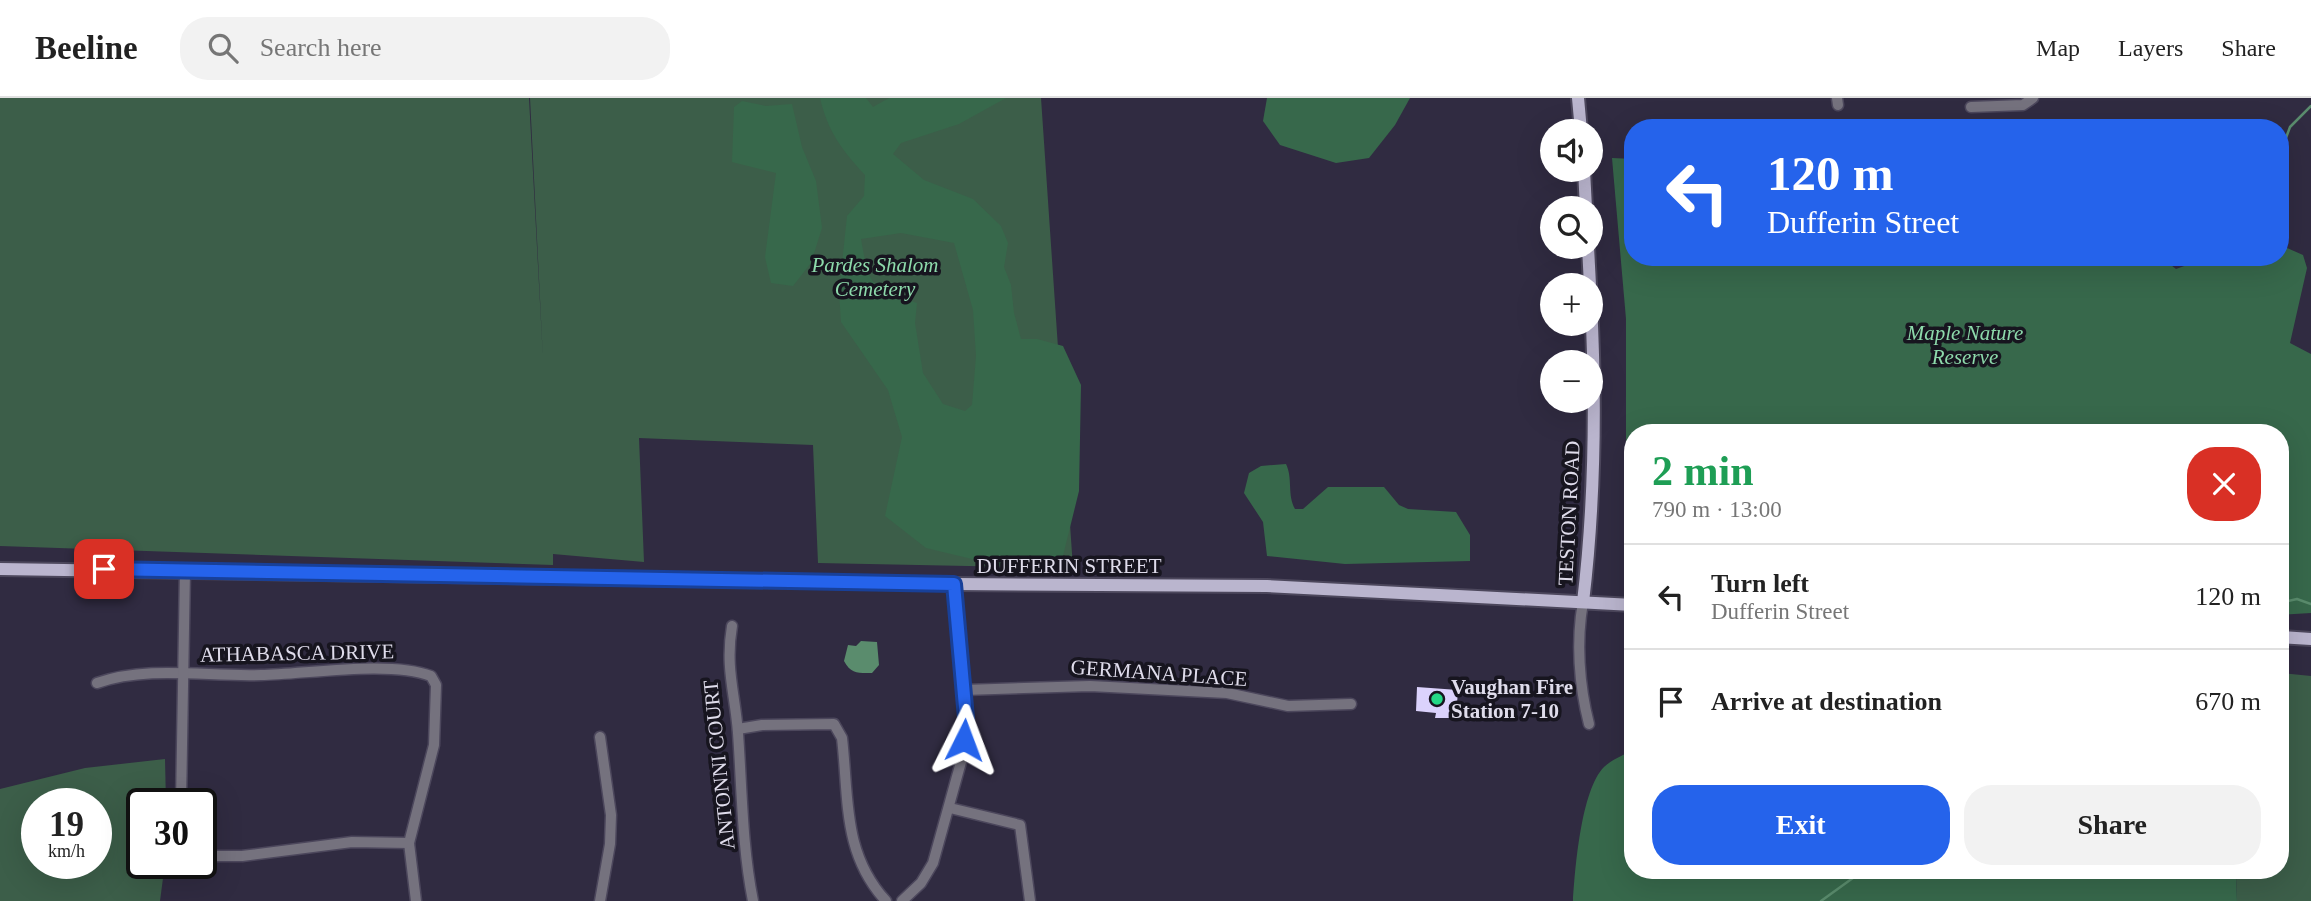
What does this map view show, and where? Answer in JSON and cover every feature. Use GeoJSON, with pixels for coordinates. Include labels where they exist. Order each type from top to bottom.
{"type":"FeatureCollection","features":[{"type":"Feature","properties":{"kind":"main road"},"geometry":{"type":"LineString","coordinates":[[1578,98],[1579,119]]}},
{"type":"Feature","properties":{"kind":"main road","name":"TESTON ROAD"},"geometry":{"type":"LineString","coordinates":[[1583,602],[1593,460],[1592,336]]}},
{"type":"Feature","properties":{"kind":"main road","name":"DUFFERIN STREET"},"geometry":{"type":"LineString","coordinates":[[0,569],[954,584],[1267,586],[1624,604]]}},
{"type":"Feature","properties":{"kind":"main road"},"geometry":{"type":"LineString","coordinates":[[2289,638],[2311,639]]}},
{"type":"Feature","properties":{"kind":"street"},"geometry":{"type":"LineString","coordinates":[[1971,107],[2023,105],[2033,98]]}},
{"type":"Feature","properties":{"kind":"street"},"geometry":{"type":"LineString","coordinates":[[181,788],[185,570]]}},
{"type":"Feature","properties":{"kind":"street"},"geometry":{"type":"LineString","coordinates":[[902,901],[921,883],[933,863],[961,762],[966,718],[954,584]]}},
{"type":"Feature","properties":{"kind":"street","name":"TESTON ROAD"},"geometry":{"type":"LineString","coordinates":[[1583,602],[1579,622],[1580,649],[1588,724]]}},
{"type":"Feature","properties":{"kind":"street","name":"ANTONNI COURT"},"geometry":{"type":"LineString","coordinates":[[732,626],[728,650],[729,678],[738,729],[741,792],[753,901]]}},
{"type":"Feature","properties":{"kind":"street","name":"ATHABASCA DRIVE"},"geometry":{"type":"LineString","coordinates":[[184,674],[243,676],[356,669],[410,671],[431,676],[436,685],[434,745],[409,843],[416,901]]}},
{"type":"Feature","properties":{"kind":"street"},"geometry":{"type":"LineString","coordinates":[[97,683],[118,676],[184,674]]}},
{"type":"Feature","properties":{"kind":"street","name":"GERMANA PLACE"},"geometry":{"type":"LineString","coordinates":[[964,690],[1090,686],[1227,693],[1288,706],[1351,704]]}},
{"type":"Feature","properties":{"kind":"street"},"geometry":{"type":"LineString","coordinates":[[738,729],[762,725],[834,724],[842,738],[857,858],[871,885],[886,901]]}},
{"type":"Feature","properties":{"kind":"street"},"geometry":{"type":"LineString","coordinates":[[600,737],[611,815],[610,844],[600,901]]}},
{"type":"Feature","properties":{"kind":"street"},"geometry":{"type":"LineString","coordinates":[[950,808],[1020,825],[1030,901]]}},
{"type":"Feature","properties":{"kind":"street"},"geometry":{"type":"LineString","coordinates":[[217,856],[242,856],[352,842],[409,843]]}},
{"type":"Feature","properties":{"kind":"green space","name":"Pardes Shalom Cemetery"},"geometry":{"type":"Polygon","coordinates":[[[0,98],[529,98],[543,359],[530,98],[1041,98],[1073,568],[818,563],[813,445],[639,438],[644,562],[553,554],[553,565],[0,546],[0,98]]]}},
{"type":"Feature","properties":{"kind":"green space"},"geometry":{"type":"Polygon","coordinates":[[[820,98],[866,98],[873,107],[889,98],[1006,98],[959,124],[901,143],[893,154],[924,180],[973,199],[1001,226],[1008,243],[1004,267],[1011,285],[1014,313],[1021,339],[1037,339],[1063,346],[1081,385],[1079,491],[1059,572],[993,564],[926,548],[885,516],[902,437],[888,390],[841,322],[839,292],[847,216],[864,196],[865,175],[837,140],[827,121],[820,98]],[[901,233],[861,239],[867,268],[875,284],[917,303],[915,323],[923,373],[943,404],[965,411],[972,405],[976,356],[973,310],[954,243],[901,233]]]}},
{"type":"Feature","properties":{"kind":"green space"},"geometry":{"type":"Polygon","coordinates":[[[1267,98],[1410,98],[1395,125],[1369,158],[1336,163],[1280,145],[1263,121],[1267,98]]]}},
{"type":"Feature","properties":{"kind":"green space"},"geometry":{"type":"Polygon","coordinates":[[[742,101],[766,106],[792,104],[802,147],[816,181],[822,228],[811,263],[793,286],[771,283],[765,257],[776,173],[732,162],[734,107],[742,101]]]}},
{"type":"Feature","properties":{"kind":"green space","name":"Maple Nature Reserve"},"geometry":{"type":"Polygon","coordinates":[[[1612,158],[1624,159],[1624,266],[2172,266],[2176,269],[2184,266],[2289,266],[2289,249],[2303,255],[2307,268],[2290,343],[2311,354],[2311,613],[2289,614],[2289,424],[1626,424],[1626,319],[1612,158]]]}},
{"type":"Feature","properties":{"kind":"green space"},"geometry":{"type":"Polygon","coordinates":[[[1286,464],[1295,509],[1303,509],[1328,487],[1384,487],[1399,505],[1408,509],[1456,512],[1470,535],[1470,561],[1345,564],[1267,556],[1263,522],[1244,493],[1249,473],[1261,466],[1286,464]]]}},
{"type":"Feature","properties":{"kind":"green space"},"geometry":{"type":"Polygon","coordinates":[[[2289,674],[2311,676],[2311,901],[2237,901],[2236,879],[2289,879],[2289,674]]]}},
{"type":"Feature","properties":{"kind":"green space"},"geometry":{"type":"Polygon","coordinates":[[[1624,755],[1624,879],[2236,879],[2237,901],[1573,901],[1581,831],[1590,793],[1604,767],[1624,755]]]}},
{"type":"Feature","properties":{"kind":"green space"},"geometry":{"type":"Polygon","coordinates":[[[165,759],[166,788],[126,788],[126,879],[163,879],[160,901],[0,901],[0,789],[85,768],[165,759]]]}},
{"type":"Feature","properties":{"kind":"shaded area"},"geometry":{"type":"Polygon","coordinates":[[[861,641],[877,642],[879,665],[872,673],[855,672],[844,661],[848,645],[856,646],[861,641]]]}},
{"type":"Feature","properties":{"kind":"building","name":"Vaughan Fire Station 7-10"},"geometry":{"type":"Polygon","coordinates":[[[1417,687],[1458,690],[1456,718],[1435,718],[1436,713],[1416,711],[1417,687]]]}},
{"type":"Feature","properties":{"kind":"waterway"},"geometry":{"type":"LineString","coordinates":[[2289,130],[2311,106]]}},
{"type":"Feature","properties":{"kind":"waterway"},"geometry":{"type":"LineString","coordinates":[[2289,601],[2297,599],[2311,604]]}},
{"type":"Feature","properties":{"kind":"waterway"},"geometry":{"type":"LineString","coordinates":[[1821,901],[1852,879]]}},
{"type":"Feature","properties":{"kind":"place","name":"Vaughan Fire Station 7-10"},"geometry":{"type":"Point","coordinates":[1437,699]}},
{"type":"Feature","properties":{"kind":"route"},"geometry":{"type":"LineString","coordinates":[[104,569],[954,584],[966,718],[964,740]]}}]}
